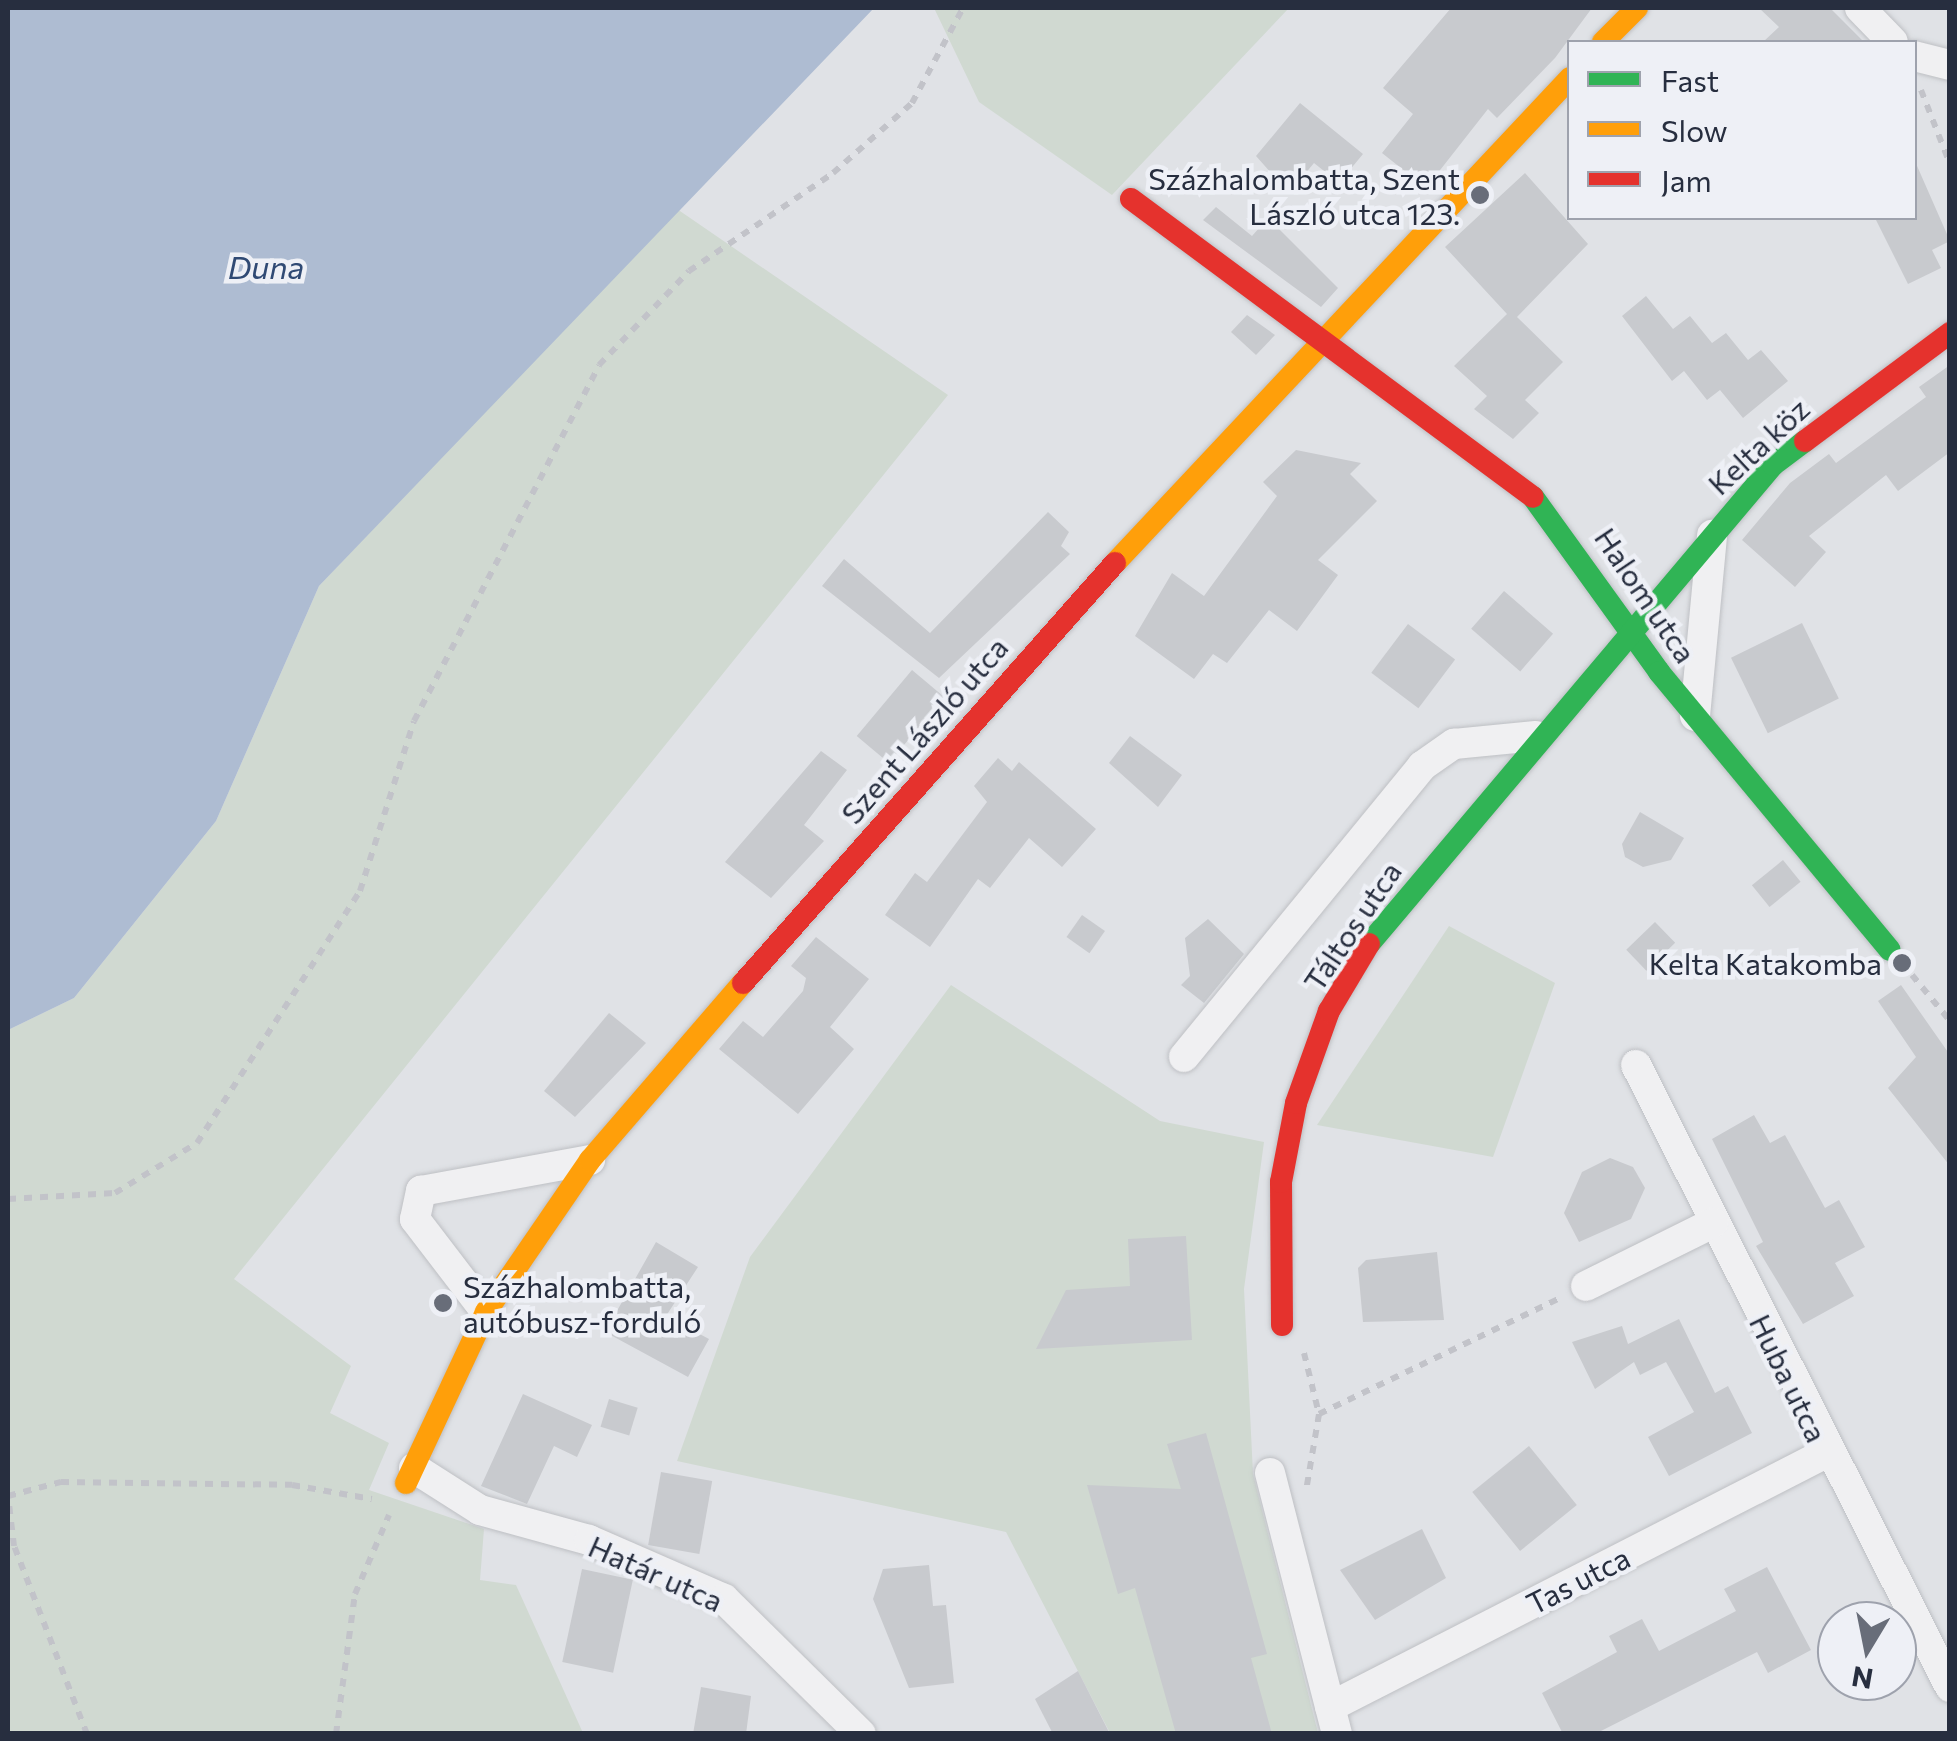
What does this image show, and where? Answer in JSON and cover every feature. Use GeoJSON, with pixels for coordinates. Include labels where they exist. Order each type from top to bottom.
{"type":"FeatureCollection","features":[{"type":"Feature","properties":{"kind":"street"},"geometry":{"type":"LineString","coordinates":[[1606,40],[1637,8]]}},
{"type":"Feature","properties":{"kind":"street"},"geometry":{"type":"LineString","coordinates":[[1860,8],[1891,40]]}},
{"type":"Feature","properties":{"kind":"street"},"geometry":{"type":"LineString","coordinates":[[1917,57],[1950,64]]}},
{"type":"Feature","properties":{"kind":"street","name":"Szent László utca"},"geometry":{"type":"LineString","coordinates":[[410,1476],[486,1312],[590,1160],[1006,679],[1321,334],[1567,81]]}},
{"type":"Feature","properties":{"kind":"street","name":"Halom utca"},"geometry":{"type":"LineString","coordinates":[[1131,200],[1321,334],[1510,475],[1590,559],[1628,626],[1695,716],[1890,950]]}},
{"type":"Feature","properties":{"kind":"street","name":"Kelta köz"},"geometry":{"type":"LineString","coordinates":[[1628,626],[1773,465],[1950,333]]}},
{"type":"Feature","properties":{"kind":"street"},"geometry":{"type":"LineString","coordinates":[[1695,716],[1713,532]]}},
{"type":"Feature","properties":{"kind":"street","name":"Táltos utca"},"geometry":{"type":"LineString","coordinates":[[1282,1324],[1281,1182],[1296,1103],[1329,1011],[1376,932],[1628,626]]}},
{"type":"Feature","properties":{"kind":"street"},"geometry":{"type":"LineString","coordinates":[[1184,1057],[1422,766],[1454,744],[1536,736]]}},
{"type":"Feature","properties":{"kind":"street","name":"Huba utca"},"geometry":{"type":"LineString","coordinates":[[1636,1064],[1826,1453],[1950,1687]]}},
{"type":"Feature","properties":{"kind":"street"},"geometry":{"type":"LineString","coordinates":[[486,1312],[415,1219],[421,1192],[590,1160]]}},
{"type":"Feature","properties":{"kind":"street"},"geometry":{"type":"LineString","coordinates":[[1586,1286],[1713,1223]]}},
{"type":"Feature","properties":{"kind":"street","name":"Tas utca"},"geometry":{"type":"LineString","coordinates":[[1334,1720],[1826,1453]]}},
{"type":"Feature","properties":{"kind":"street","name":"Határ utca"},"geometry":{"type":"LineString","coordinates":[[410,1476],[480,1510],[590,1540],[724,1599],[862,1734]]}},
{"type":"Feature","properties":{"kind":"street"},"geometry":{"type":"LineString","coordinates":[[1273,1486],[1334,1720]]}},
{"type":"Feature","properties":{"kind":"path"},"geometry":{"type":"LineString","coordinates":[[8,1199],[115,1193],[197,1143],[360,891],[414,721],[599,365],[689,271],[832,173],[912,103],[963,8]]}},
{"type":"Feature","properties":{"kind":"path"},"geometry":{"type":"LineString","coordinates":[[1917,83],[1950,164]]}},
{"type":"Feature","properties":{"kind":"path"},"geometry":{"type":"LineString","coordinates":[[1890,950],[1950,1020]]}},
{"type":"Feature","properties":{"kind":"path"},"geometry":{"type":"LineString","coordinates":[[1273,1486],[1312,1484],[1319,1414],[1586,1286]]}},
{"type":"Feature","properties":{"kind":"path"},"geometry":{"type":"LineString","coordinates":[[87,1734],[14,1546],[8,1496],[60,1482],[292,1485],[396,1503],[355,1594],[336,1734]]}},
{"type":"Feature","properties":{"kind":"shaded area"},"geometry":{"type":"Polygon","coordinates":[[[934,8],[1289,8],[1112,195],[979,102],[934,8]]]}},
{"type":"Feature","properties":{"kind":"shaded area"},"geometry":{"type":"Polygon","coordinates":[[[677,209],[948,395],[234,1279],[351,1366],[330,1413],[389,1443],[369,1490],[484,1529],[480,1580],[516,1585],[583,1733],[8,1734],[8,1030],[74,998],[216,821],[319,586],[677,209]]]}},
{"type":"Feature","properties":{"kind":"shaded area"},"geometry":{"type":"Polygon","coordinates":[[[1449,926],[1555,983],[1493,1157],[1317,1125],[1449,926]]]}},
{"type":"Feature","properties":{"kind":"shaded area"},"geometry":{"type":"Polygon","coordinates":[[[951,985],[1160,1121],[1264,1142],[1244,1289],[1253,1474],[1318,1733],[1110,1733],[1006,1532],[677,1461],[750,1257],[951,985]]]}},
{"type":"Feature","properties":{"kind":"water","name":"Duna"},"geometry":{"type":"Polygon","coordinates":[[[8,8],[874,8],[319,586],[216,821],[74,998],[8,1030],[8,8]]]}},
{"type":"Feature","properties":{"kind":"building"},"geometry":{"type":"Polygon","coordinates":[[[1451,8],[1592,8],[1555,58],[1497,118],[1488,109],[1426,188],[1382,153],[1413,114],[1383,88],[1451,8]]]}},
{"type":"Feature","properties":{"kind":"building"},"geometry":{"type":"Polygon","coordinates":[[[1759,8],[1830,8],[1862,40],[1765,40],[1779,27],[1759,8]]]}},
{"type":"Feature","properties":{"kind":"building"},"geometry":{"type":"Polygon","coordinates":[[[1300,103],[1363,154],[1339,183],[1314,163],[1289,193],[1256,156],[1300,103]]]}},
{"type":"Feature","properties":{"kind":"building"},"geometry":{"type":"Polygon","coordinates":[[[1917,166],[1950,241],[1932,250],[1941,268],[1908,284],[1876,220],[1917,220],[1917,166]]]}},
{"type":"Feature","properties":{"kind":"building"},"geometry":{"type":"Polygon","coordinates":[[[1525,173],[1588,244],[1517,317],[1563,362],[1525,400],[1539,413],[1513,439],[1474,409],[1487,396],[1454,366],[1507,314],[1445,247],[1525,173]]]}},
{"type":"Feature","properties":{"kind":"building"},"geometry":{"type":"Polygon","coordinates":[[[1216,207],[1252,236],[1268,218],[1338,288],[1321,307],[1203,220],[1216,207]]]}},
{"type":"Feature","properties":{"kind":"building"},"geometry":{"type":"Polygon","coordinates":[[[1646,296],[1673,329],[1690,316],[1712,343],[1726,333],[1748,360],[1761,350],[1788,381],[1743,418],[1720,390],[1707,400],[1684,371],[1672,381],[1622,316],[1646,296]]]}},
{"type":"Feature","properties":{"kind":"building"},"geometry":{"type":"Polygon","coordinates":[[[1247,315],[1275,335],[1256,355],[1231,332],[1247,315]]]}},
{"type":"Feature","properties":{"kind":"building"},"geometry":{"type":"Polygon","coordinates":[[[1950,365],[1950,452],[1898,491],[1886,475],[1809,536],[1826,552],[1795,587],[1742,540],[1790,483],[1829,454],[1836,463],[1926,397],[1919,387],[1950,365]]]}},
{"type":"Feature","properties":{"kind":"building"},"geometry":{"type":"Polygon","coordinates":[[[1296,450],[1361,463],[1350,474],[1377,501],[1318,560],[1338,575],[1297,631],[1269,610],[1227,663],[1213,654],[1194,679],[1135,636],[1172,573],[1204,596],[1277,496],[1263,482],[1296,450]]]}},
{"type":"Feature","properties":{"kind":"building"},"geometry":{"type":"Polygon","coordinates":[[[1048,512],[1069,532],[1061,546],[1070,554],[939,678],[822,586],[844,559],[930,633],[1048,512]]]}},
{"type":"Feature","properties":{"kind":"building"},"geometry":{"type":"Polygon","coordinates":[[[1504,591],[1553,634],[1520,671],[1471,629],[1504,591]]]}},
{"type":"Feature","properties":{"kind":"building"},"geometry":{"type":"Polygon","coordinates":[[[1802,623],[1839,698],[1768,733],[1731,658],[1802,623]]]}},
{"type":"Feature","properties":{"kind":"building"},"geometry":{"type":"Polygon","coordinates":[[[1408,624],[1455,660],[1418,708],[1371,673],[1408,624]]]}},
{"type":"Feature","properties":{"kind":"building"},"geometry":{"type":"Polygon","coordinates":[[[912,670],[944,697],[889,763],[857,736],[912,670]]]}},
{"type":"Feature","properties":{"kind":"building"},"geometry":{"type":"Polygon","coordinates":[[[1130,736],[1182,775],[1158,807],[1109,763],[1130,736]]]}},
{"type":"Feature","properties":{"kind":"building"},"geometry":{"type":"Polygon","coordinates":[[[821,751],[847,770],[804,825],[824,841],[771,898],[725,862],[821,751]]]}},
{"type":"Feature","properties":{"kind":"building"},"geometry":{"type":"Polygon","coordinates":[[[998,758],[1012,771],[1019,762],[1096,829],[1062,867],[1029,838],[990,888],[978,879],[930,947],[885,915],[915,873],[927,882],[987,802],[974,786],[998,758]]]}},
{"type":"Feature","properties":{"kind":"building"},"geometry":{"type":"Polygon","coordinates":[[[1640,812],[1684,838],[1671,860],[1643,867],[1625,857],[1622,844],[1640,812]]]}},
{"type":"Feature","properties":{"kind":"building"},"geometry":{"type":"Polygon","coordinates":[[[1783,860],[1801,882],[1770,907],[1752,885],[1783,860]]]}},
{"type":"Feature","properties":{"kind":"building"},"geometry":{"type":"Polygon","coordinates":[[[1082,915],[1105,931],[1089,953],[1067,937],[1082,915]]]}},
{"type":"Feature","properties":{"kind":"building"},"geometry":{"type":"Polygon","coordinates":[[[1208,919],[1244,954],[1204,1003],[1181,985],[1190,976],[1185,938],[1208,919]]]}},
{"type":"Feature","properties":{"kind":"building"},"geometry":{"type":"Polygon","coordinates":[[[1655,922],[1675,943],[1646,971],[1626,950],[1655,922]]]}},
{"type":"Feature","properties":{"kind":"building"},"geometry":{"type":"Polygon","coordinates":[[[816,937],[869,979],[830,1027],[854,1049],[798,1114],[719,1049],[743,1021],[763,1037],[803,991],[806,978],[791,966],[816,937]]]}},
{"type":"Feature","properties":{"kind":"building"},"geometry":{"type":"Polygon","coordinates":[[[1901,985],[1950,1055],[1950,1166],[1888,1088],[1916,1057],[1878,1001],[1901,985]]]}},
{"type":"Feature","properties":{"kind":"building"},"geometry":{"type":"Polygon","coordinates":[[[609,1013],[646,1043],[575,1117],[544,1091],[609,1013]]]}},
{"type":"Feature","properties":{"kind":"building"},"geometry":{"type":"Polygon","coordinates":[[[1754,1115],[1770,1143],[1785,1135],[1825,1208],[1839,1200],[1865,1247],[1835,1263],[1854,1296],[1803,1324],[1756,1246],[1763,1242],[1712,1139],[1754,1115]]]}},
{"type":"Feature","properties":{"kind":"building"},"geometry":{"type":"Polygon","coordinates":[[[1610,1158],[1633,1167],[1645,1188],[1631,1219],[1579,1242],[1564,1213],[1582,1172],[1610,1158]]]}},
{"type":"Feature","properties":{"kind":"building"},"geometry":{"type":"Polygon","coordinates":[[[1186,1236],[1192,1340],[1036,1349],[1066,1290],[1130,1286],[1128,1239],[1186,1236]]]}},
{"type":"Feature","properties":{"kind":"building"},"geometry":{"type":"Polygon","coordinates":[[[656,1242],[698,1267],[666,1316],[709,1339],[688,1377],[605,1332],[656,1242]]]}},
{"type":"Feature","properties":{"kind":"building"},"geometry":{"type":"Polygon","coordinates":[[[1437,1252],[1444,1320],[1363,1322],[1358,1268],[1366,1260],[1437,1252]]]}},
{"type":"Feature","properties":{"kind":"building"},"geometry":{"type":"Polygon","coordinates":[[[1679,1319],[1715,1393],[1728,1386],[1752,1433],[1669,1476],[1648,1437],[1694,1412],[1666,1362],[1640,1375],[1634,1362],[1595,1389],[1572,1342],[1622,1326],[1628,1344],[1679,1319]]]}},
{"type":"Feature","properties":{"kind":"building"},"geometry":{"type":"Polygon","coordinates":[[[523,1394],[592,1425],[577,1457],[554,1446],[527,1504],[481,1486],[523,1394]]]}},
{"type":"Feature","properties":{"kind":"building"},"geometry":{"type":"Polygon","coordinates":[[[609,1399],[638,1408],[629,1436],[601,1427],[609,1399]]]}},
{"type":"Feature","properties":{"kind":"building"},"geometry":{"type":"Polygon","coordinates":[[[1206,1433],[1267,1654],[1251,1658],[1272,1734],[1176,1734],[1135,1588],[1118,1594],[1087,1485],[1181,1489],[1167,1444],[1206,1433]]]}},
{"type":"Feature","properties":{"kind":"building"},"geometry":{"type":"Polygon","coordinates":[[[1529,1446],[1577,1505],[1520,1551],[1472,1492],[1529,1446]]]}},
{"type":"Feature","properties":{"kind":"building"},"geometry":{"type":"Polygon","coordinates":[[[661,1472],[712,1481],[699,1554],[648,1545],[661,1472]]]}},
{"type":"Feature","properties":{"kind":"building"},"geometry":{"type":"Polygon","coordinates":[[[1422,1529],[1446,1578],[1375,1620],[1340,1570],[1422,1529]]]}},
{"type":"Feature","properties":{"kind":"building"},"geometry":{"type":"Polygon","coordinates":[[[929,1565],[933,1606],[946,1605],[954,1683],[909,1688],[873,1599],[883,1569],[929,1565]]]}},
{"type":"Feature","properties":{"kind":"building"},"geometry":{"type":"Polygon","coordinates":[[[1767,1567],[1811,1650],[1768,1673],[1757,1652],[1595,1734],[1563,1734],[1542,1693],[1617,1652],[1609,1636],[1642,1619],[1659,1651],[1736,1611],[1724,1589],[1767,1567]]]}},
{"type":"Feature","properties":{"kind":"building"},"geometry":{"type":"Polygon","coordinates":[[[582,1569],[633,1580],[613,1673],[562,1662],[582,1569]]]}},
{"type":"Feature","properties":{"kind":"building"},"geometry":{"type":"Polygon","coordinates":[[[1078,1671],[1110,1734],[1053,1734],[1035,1699],[1078,1671]]]}},
{"type":"Feature","properties":{"kind":"building"},"geometry":{"type":"Polygon","coordinates":[[[701,1687],[751,1696],[746,1734],[693,1734],[701,1687]]]}},
{"type":"Feature","properties":{"kind":"traffic: fast"},"geometry":{"type":"LineString","coordinates":[[1369,944],[1773,465],[1805,441]]}},
{"type":"Feature","properties":{"kind":"traffic: fast"},"geometry":{"type":"LineString","coordinates":[[1533,497],[1659,672],[1890,950]]}},
{"type":"Feature","properties":{"kind":"traffic: slow"},"geometry":{"type":"LineString","coordinates":[[1605,40],[1637,8]]}},
{"type":"Feature","properties":{"kind":"traffic: slow"},"geometry":{"type":"LineString","coordinates":[[1115,563],[1567,81]]}},
{"type":"Feature","properties":{"kind":"traffic: slow"},"geometry":{"type":"LineString","coordinates":[[406,1483],[486,1312],[590,1160],[743,983]]}},
{"type":"Feature","properties":{"kind":"traffic: jam"},"geometry":{"type":"LineString","coordinates":[[1131,199],[1533,497]]}},
{"type":"Feature","properties":{"kind":"traffic: jam"},"geometry":{"type":"LineString","coordinates":[[1805,441],[1950,333]]}},
{"type":"Feature","properties":{"kind":"traffic: jam"},"geometry":{"type":"LineString","coordinates":[[743,983],[1115,563]]}},
{"type":"Feature","properties":{"kind":"traffic: jam"},"geometry":{"type":"LineString","coordinates":[[1282,1325],[1281,1182],[1296,1103],[1329,1011],[1369,944]]}},
{"type":"Feature","properties":{"kind":"place","name":"Százhalombatta, Szent László utca 123."},"geometry":{"type":"Point","coordinates":[1480,195]}},
{"type":"Feature","properties":{"kind":"place","name":"Kelta Katakomba"},"geometry":{"type":"Point","coordinates":[1902,963]}},
{"type":"Feature","properties":{"kind":"place","name":"Százhalombatta, autóbusz-forduló"},"geometry":{"type":"Point","coordinates":[443,1303]}}]}
